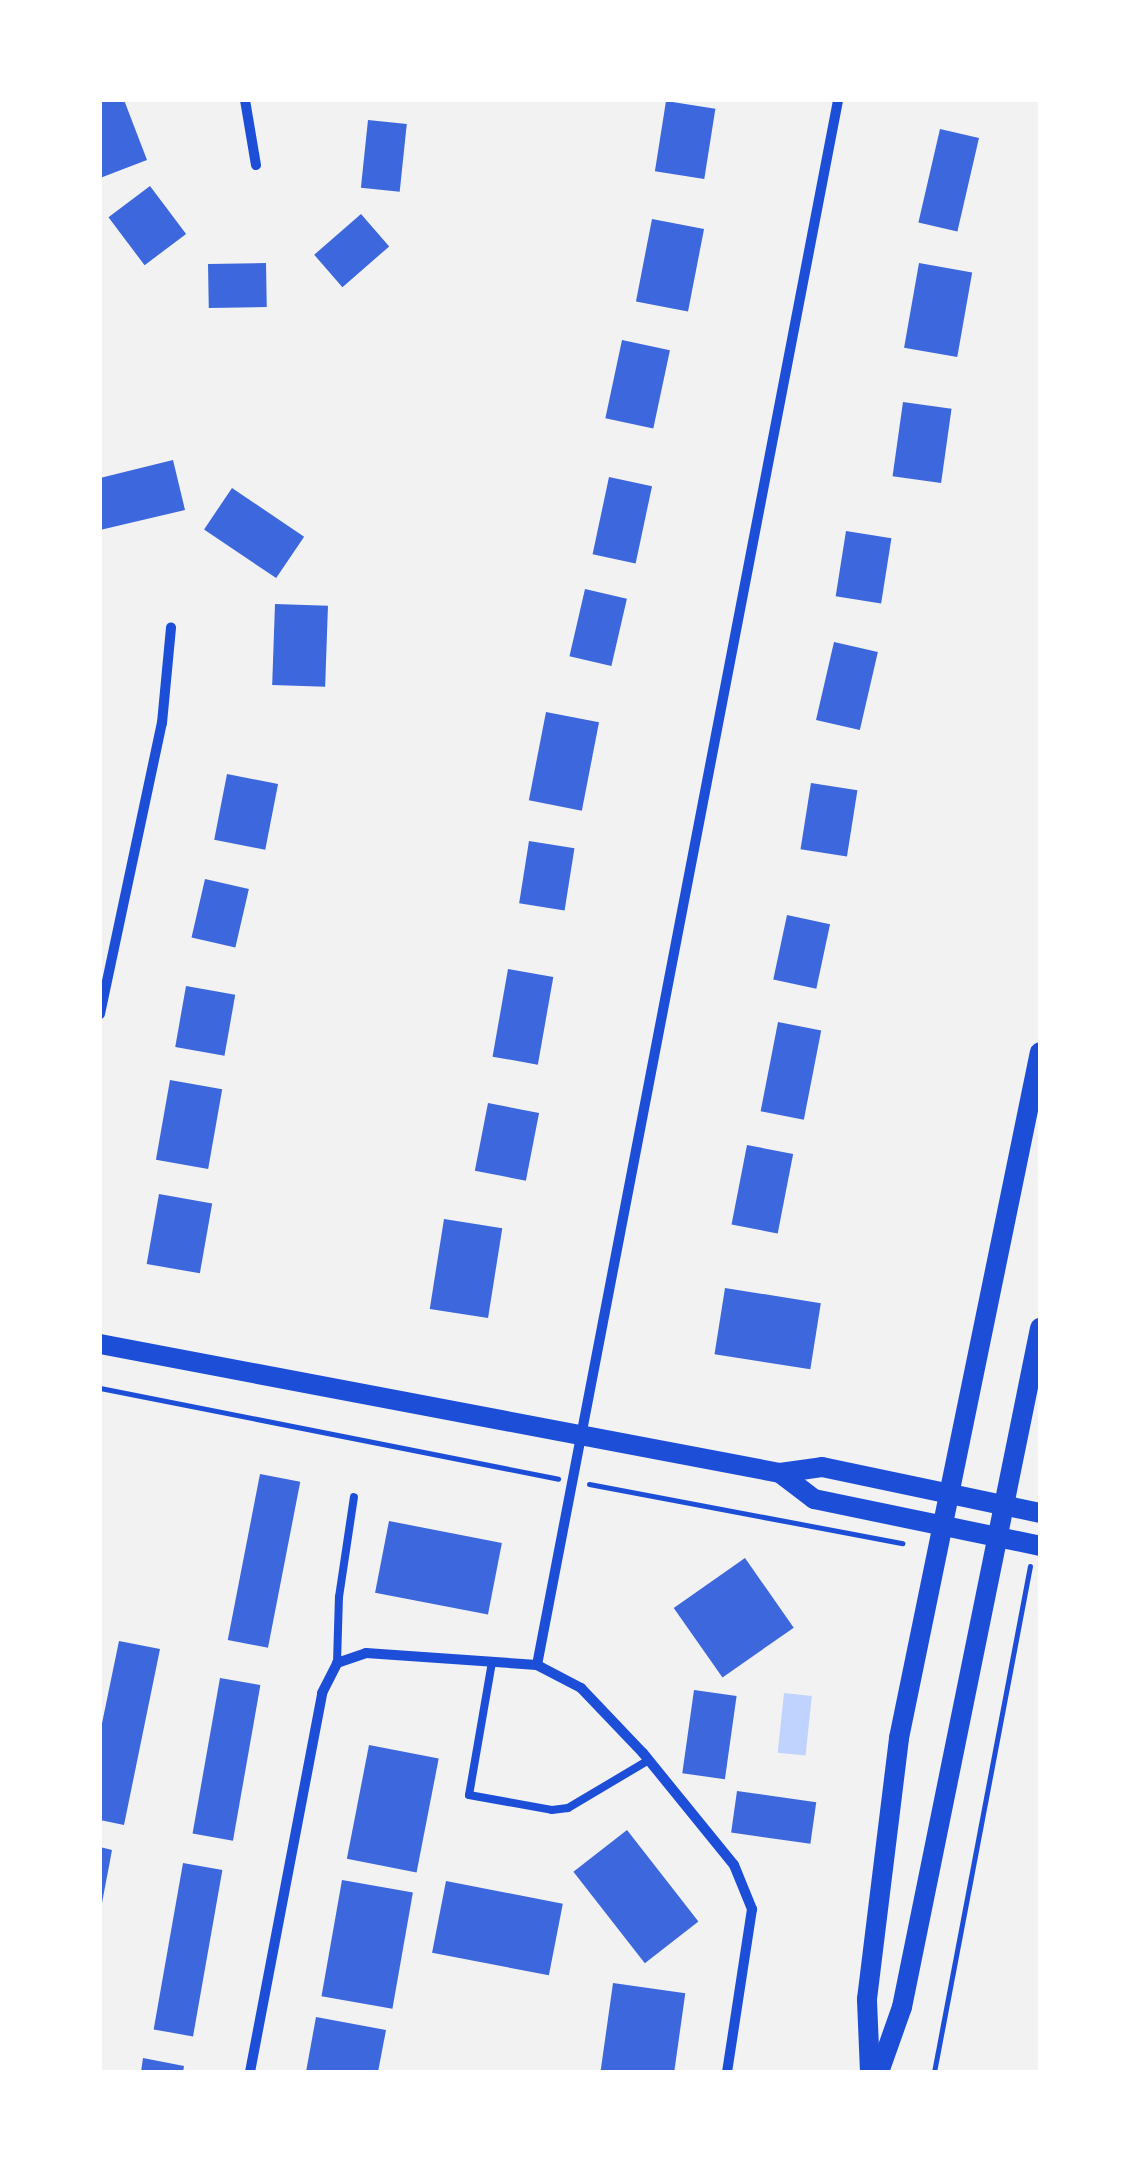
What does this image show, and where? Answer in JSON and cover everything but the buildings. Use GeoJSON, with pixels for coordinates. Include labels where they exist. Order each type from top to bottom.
{"type":"FeatureCollection","features":[{"type":"Feature","properties":{"kind":"main road"},"geometry":{"type":"LineString","coordinates":[[870,2072],[867,2000],[896,1756],[940,1525],[1040,1052]]}},
{"type":"Feature","properties":{"kind":"main road"},"geometry":{"type":"LineString","coordinates":[[880,2072],[902,2007],[1040,1328]]}},
{"type":"Feature","properties":{"kind":"main road"},"geometry":{"type":"LineString","coordinates":[[100,1344],[780,1473],[822,1468],[1040,1513]]}},
{"type":"Feature","properties":{"kind":"main road"},"geometry":{"type":"LineString","coordinates":[[780,1473],[814,1499],[1040,1546]]}},
{"type":"Feature","properties":{"kind":"street"},"geometry":{"type":"LineString","coordinates":[[245,100],[256,165]]}},
{"type":"Feature","properties":{"kind":"street"},"geometry":{"type":"LineString","coordinates":[[537,1665],[838,100]]}},
{"type":"Feature","properties":{"kind":"street"},"geometry":{"type":"LineString","coordinates":[[100,1014],[162,723],[170,627]]}},
{"type":"Feature","properties":{"kind":"street"},"geometry":{"type":"LineString","coordinates":[[250,2072],[322,1693],[337,1663],[366,1653],[537,1665],[582,1688],[649,1760],[734,1865],[752,1909],[727,2072]]}},
{"type":"Feature","properties":{"kind":"lane"},"geometry":{"type":"LineString","coordinates":[[337,1663],[339,1597],[354,1496]]}},
{"type":"Feature","properties":{"kind":"lane"},"geometry":{"type":"LineString","coordinates":[[492,1662],[469,1795],[552,1810],[568,1808],[649,1760]]}},
{"type":"Feature","properties":{"kind":"path"},"geometry":{"type":"LineString","coordinates":[[100,1388],[534,1474]]}},
{"type":"Feature","properties":{"kind":"path"},"geometry":{"type":"LineString","coordinates":[[607,1487],[896,1543],[940,1525]]}},
{"type":"Feature","properties":{"kind":"path"},"geometry":{"type":"LineString","coordinates":[[934,2072],[1032,1568],[997,1538]]}},
{"type":"Feature","properties":{"kind":"water"},"geometry":{"type":"Polygon","coordinates":[[[784,1693],[812,1696],[806,1756],[778,1753],[784,1693]]]}}]}
